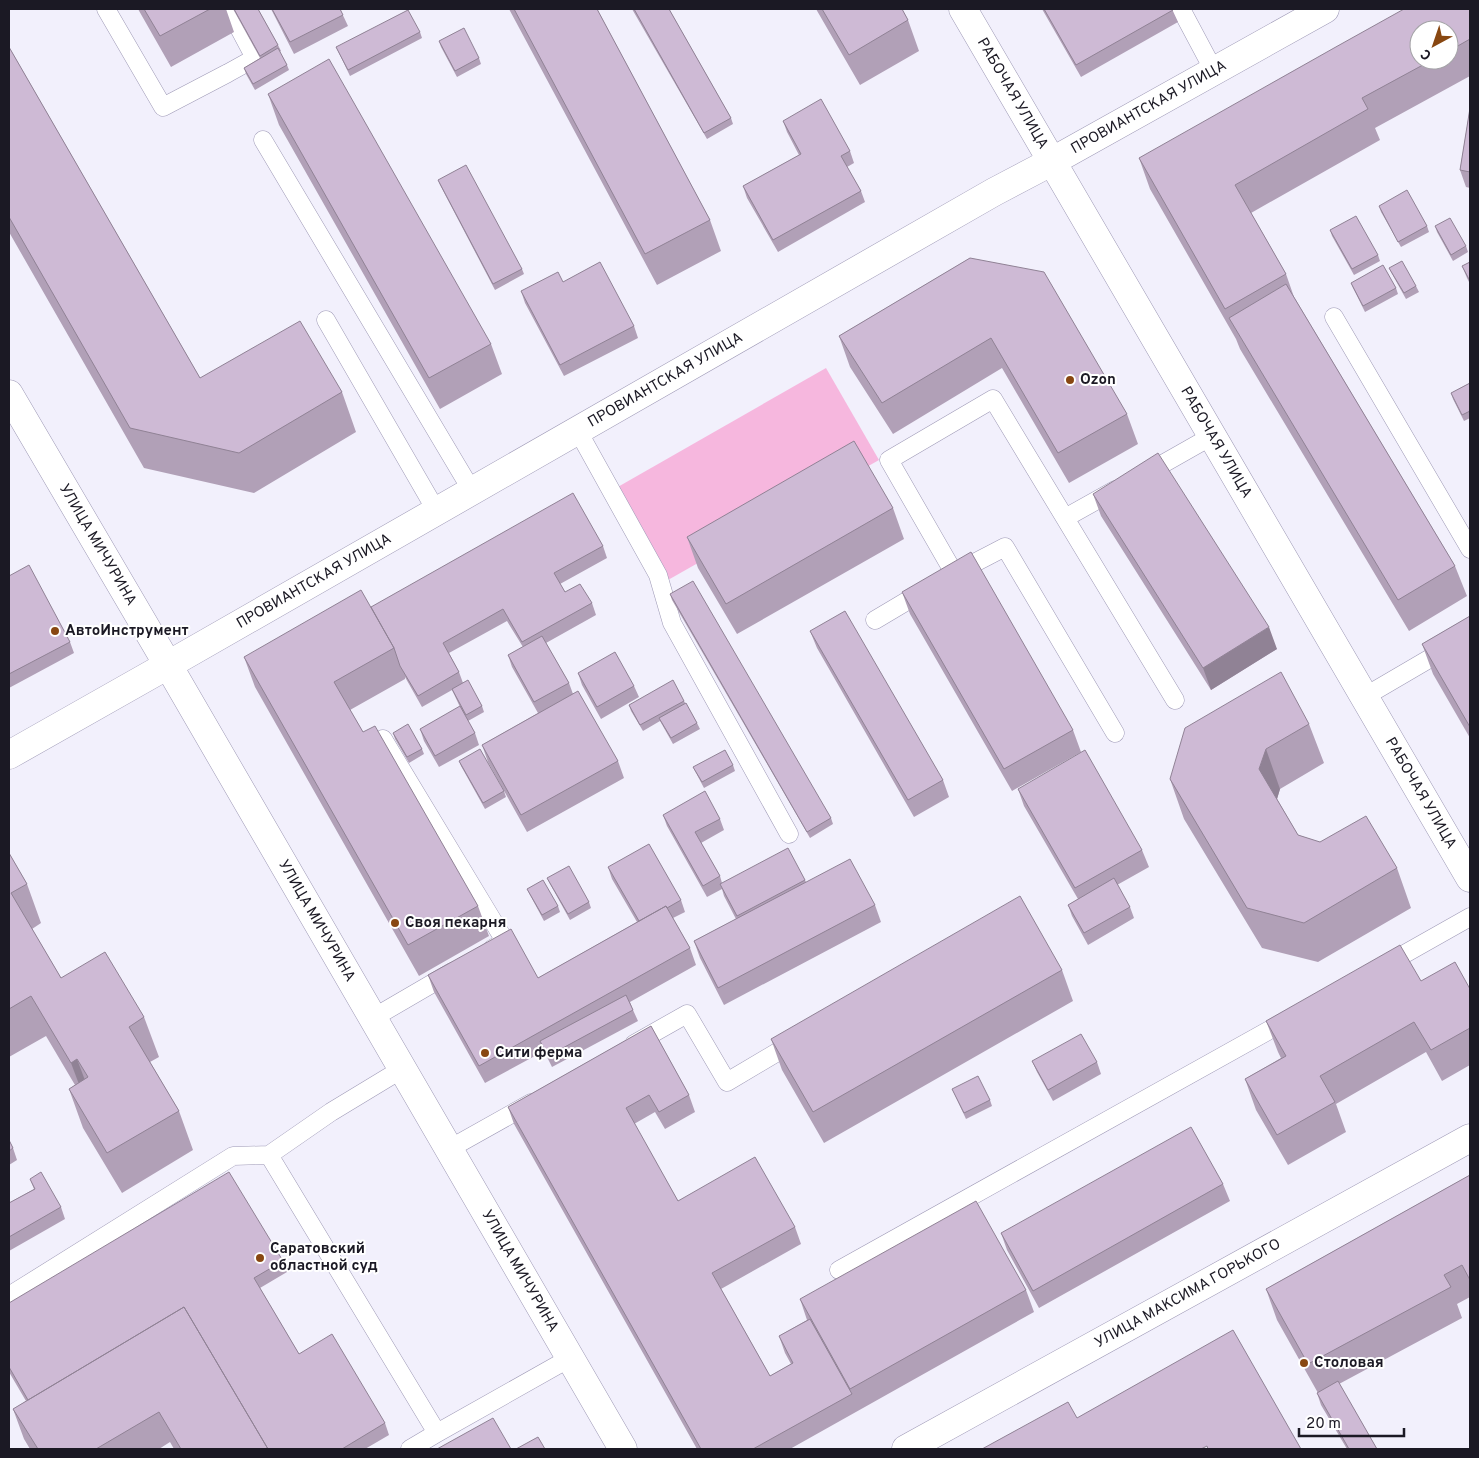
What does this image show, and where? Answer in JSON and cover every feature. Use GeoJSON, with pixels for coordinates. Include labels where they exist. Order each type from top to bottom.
{"type":"FeatureCollection","features":[{"type":"Feature","properties":{"kind":"street","name":"РАБОЧАЯ УЛИЦА"},"geometry":{"type":"LineString","coordinates":[[963,9],[1470,878]]}},
{"type":"Feature","properties":{"kind":"street","name":"ПРОВИАНТСКАЯ УЛИЦА"},"geometry":{"type":"LineString","coordinates":[[9,755],[994,192],[1325,9]]}},
{"type":"Feature","properties":{"kind":"street","name":"УЛИЦА МИЧУРИНА"},"geometry":{"type":"LineString","coordinates":[[9,394],[623,1449]]}},
{"type":"Feature","properties":{"kind":"street","name":"УЛИЦА МАКСИМА ГОРЬКОГО"},"geometry":{"type":"LineString","coordinates":[[906,1449],[1470,1138]]}},
{"type":"Feature","properties":{"kind":"lane"},"geometry":{"type":"LineString","coordinates":[[106,9],[163,107],[254,58],[229,9]]}},
{"type":"Feature","properties":{"kind":"lane"},"geometry":{"type":"LineString","coordinates":[[1181,9],[1214,71]]}},
{"type":"Feature","properties":{"kind":"lane"},"geometry":{"type":"LineString","coordinates":[[263,140],[472,491]]}},
{"type":"Feature","properties":{"kind":"lane"},"geometry":{"type":"LineString","coordinates":[[1334,317],[1470,549]]}},
{"type":"Feature","properties":{"kind":"lane"},"geometry":{"type":"LineString","coordinates":[[326,320],[436,512]]}},
{"type":"Feature","properties":{"kind":"lane"},"geometry":{"type":"LineString","coordinates":[[954,573],[889,460],[993,399],[1175,700]]}},
{"type":"Feature","properties":{"kind":"lane"},"geometry":{"type":"LineString","coordinates":[[578,431],[658,575],[672,623],[789,834]]}},
{"type":"Feature","properties":{"kind":"lane"},"geometry":{"type":"LineString","coordinates":[[1065,518],[1212,436]]}},
{"type":"Feature","properties":{"kind":"lane"},"geometry":{"type":"LineString","coordinates":[[875,620],[954,573],[1005,547],[1115,733]]}},
{"type":"Feature","properties":{"kind":"lane"},"geometry":{"type":"LineString","coordinates":[[1364,697],[1470,635]]}},
{"type":"Feature","properties":{"kind":"lane"},"geometry":{"type":"LineString","coordinates":[[383,739],[504,941],[480,956]]}},
{"type":"Feature","properties":{"kind":"lane"},"geometry":{"type":"LineString","coordinates":[[1374,971],[1470,917]]}},
{"type":"Feature","properties":{"kind":"lane"},"geometry":{"type":"LineString","coordinates":[[373,1018],[463,965]]}},
{"type":"Feature","properties":{"kind":"lane"},"geometry":{"type":"LineString","coordinates":[[840,1270],[1305,1010]]}},
{"type":"Feature","properties":{"kind":"lane"},"geometry":{"type":"LineString","coordinates":[[619,1053],[686,1014],[726,1082],[813,1032]]}},
{"type":"Feature","properties":{"kind":"lane"},"geometry":{"type":"LineString","coordinates":[[9,1296],[233,1156],[269,1155],[331,1112],[402,1068]]}},
{"type":"Feature","properties":{"kind":"lane"},"geometry":{"type":"LineString","coordinates":[[449,1149],[542,1096]]}},
{"type":"Feature","properties":{"kind":"lane"},"geometry":{"type":"LineString","coordinates":[[269,1155],[437,1433]]}},
{"type":"Feature","properties":{"kind":"lane"},"geometry":{"type":"LineString","coordinates":[[410,1449],[570,1358]]}},
{"type":"Feature","properties":{"kind":"shaded area"},"geometry":{"type":"Polygon","coordinates":[[[826,368],[879,460],[668,580],[616,488],[826,368]]]}},
{"type":"Feature","properties":{"kind":"building"},"geometry":{"type":"Polygon","coordinates":[[[144,9],[210,9],[160,36],[144,9]]]}},
{"type":"Feature","properties":{"kind":"building"},"geometry":{"type":"Polygon","coordinates":[[[234,9],[258,9],[278,45],[260,56],[234,9]]]}},
{"type":"Feature","properties":{"kind":"building"},"geometry":{"type":"Polygon","coordinates":[[[272,9],[340,9],[343,15],[290,42],[272,9]]]}},
{"type":"Feature","properties":{"kind":"building"},"geometry":{"type":"Polygon","coordinates":[[[514,9],[597,9],[710,220],[645,254],[514,9]]]}},
{"type":"Feature","properties":{"kind":"building"},"geometry":{"type":"Polygon","coordinates":[[[634,9],[669,9],[731,118],[704,133],[634,9]]]}},
{"type":"Feature","properties":{"kind":"building"},"geometry":{"type":"Polygon","coordinates":[[[822,9],[902,9],[908,20],[849,55],[822,9]]]}},
{"type":"Feature","properties":{"kind":"building"},"geometry":{"type":"Polygon","coordinates":[[[1044,9],[1172,9],[1173,10],[1076,65],[1044,9]]]}},
{"type":"Feature","properties":{"kind":"building"},"geometry":{"type":"Polygon","coordinates":[[[1404,9],[1470,9],[1470,39],[1459,45],[1459,20],[1409,20],[1409,70],[1414,70],[1362,98],[1368,109],[1235,185],[1286,274],[1225,309],[1139,158],[1404,9]]]}},
{"type":"Feature","properties":{"kind":"building"},"geometry":{"type":"Polygon","coordinates":[[[408,10],[420,32],[348,70],[336,47],[408,10]]]}},
{"type":"Feature","properties":{"kind":"building"},"geometry":{"type":"Polygon","coordinates":[[[464,28],[479,58],[455,71],[439,41],[464,28]]]}},
{"type":"Feature","properties":{"kind":"building"},"geometry":{"type":"Polygon","coordinates":[[[9,47],[200,378],[300,321],[342,392],[239,453],[130,428],[9,217],[9,47]]]}},
{"type":"Feature","properties":{"kind":"building"},"geometry":{"type":"Polygon","coordinates":[[[278,48],[287,65],[253,84],[244,68],[278,48]]]}},
{"type":"Feature","properties":{"kind":"building"},"geometry":{"type":"Polygon","coordinates":[[[329,59],[491,344],[429,378],[268,94],[329,59]]]}},
{"type":"Feature","properties":{"kind":"building"},"geometry":{"type":"Polygon","coordinates":[[[821,99],[850,151],[841,156],[861,191],[773,240],[743,186],[801,154],[783,121],[821,99]]]}},
{"type":"Feature","properties":{"kind":"building"},"geometry":{"type":"Polygon","coordinates":[[[1470,108],[1470,172],[1460,170],[1470,108]]]}},
{"type":"Feature","properties":{"kind":"building"},"geometry":{"type":"Polygon","coordinates":[[[466,165],[522,269],[493,284],[438,180],[466,165]]]}},
{"type":"Feature","properties":{"kind":"building"},"geometry":{"type":"Polygon","coordinates":[[[1407,190],[1427,226],[1398,242],[1379,206],[1407,190]]]}},
{"type":"Feature","properties":{"kind":"building"},"geometry":{"type":"Polygon","coordinates":[[[1356,216],[1378,255],[1352,269],[1330,230],[1356,216]]]}},
{"type":"Feature","properties":{"kind":"building"},"geometry":{"type":"Polygon","coordinates":[[[1450,218],[1466,246],[1451,255],[1435,226],[1450,218]]]}},
{"type":"Feature","properties":{"kind":"building"},"geometry":{"type":"Polygon","coordinates":[[[970,258],[1044,272],[1127,414],[1058,453],[991,338],[882,403],[839,336],[970,258]]]}},
{"type":"Feature","properties":{"kind":"building"},"geometry":{"type":"Polygon","coordinates":[[[1402,261],[1416,286],[1404,293],[1389,268],[1402,261]]]}},
{"type":"Feature","properties":{"kind":"building"},"geometry":{"type":"Polygon","coordinates":[[[600,262],[634,326],[560,365],[521,291],[558,272],[563,282],[600,262]]]}},
{"type":"Feature","properties":{"kind":"building"},"geometry":{"type":"Polygon","coordinates":[[[1470,262],[1470,281],[1462,266],[1470,262]]]}},
{"type":"Feature","properties":{"kind":"building"},"geometry":{"type":"Polygon","coordinates":[[[1383,265],[1396,288],[1363,306],[1351,283],[1383,265]]]}},
{"type":"Feature","properties":{"kind":"building"},"geometry":{"type":"Polygon","coordinates":[[[1286,284],[1455,566],[1398,600],[1229,318],[1286,284]]]}},
{"type":"Feature","properties":{"kind":"building"},"geometry":{"type":"Polygon","coordinates":[[[1470,383],[1470,411],[1462,415],[1451,393],[1470,383]]]}},
{"type":"Feature","properties":{"kind":"building"},"geometry":{"type":"Polygon","coordinates":[[[854,441],[893,508],[726,604],[687,537],[854,441]]]}},
{"type":"Feature","properties":{"kind":"building"},"geometry":{"type":"Polygon","coordinates":[[[1158,453],[1269,627],[1203,668],[1093,494],[1158,453]]]}},
{"type":"Feature","properties":{"kind":"building"},"geometry":{"type":"Polygon","coordinates":[[[573,493],[603,546],[554,573],[565,592],[580,584],[592,603],[522,642],[503,609],[443,643],[459,672],[418,696],[400,666],[394,648],[371,607],[573,493]]]}},
{"type":"Feature","properties":{"kind":"building"},"geometry":{"type":"Polygon","coordinates":[[[971,552],[1073,730],[1004,769],[902,592],[971,552]]]}},
{"type":"Feature","properties":{"kind":"building"},"geometry":{"type":"Polygon","coordinates":[[[29,565],[70,642],[9,674],[9,576],[29,565]]]}},
{"type":"Feature","properties":{"kind":"building"},"geometry":{"type":"Polygon","coordinates":[[[693,581],[831,818],[807,832],[670,594],[693,581]]]}},
{"type":"Feature","properties":{"kind":"building"},"geometry":{"type":"Polygon","coordinates":[[[361,590],[394,648],[334,682],[363,732],[375,726],[478,906],[408,945],[244,657],[361,590]]]}},
{"type":"Feature","properties":{"kind":"building"},"geometry":{"type":"Polygon","coordinates":[[[845,611],[943,780],[908,800],[810,631],[845,611]]]}},
{"type":"Feature","properties":{"kind":"building"},"geometry":{"type":"Polygon","coordinates":[[[1470,616],[1470,727],[1422,644],[1470,616]]]}},
{"type":"Feature","properties":{"kind":"building"},"geometry":{"type":"Polygon","coordinates":[[[542,636],[569,683],[534,702],[508,655],[542,636]]]}},
{"type":"Feature","properties":{"kind":"building"},"geometry":{"type":"Polygon","coordinates":[[[615,652],[634,686],[597,707],[578,673],[615,652]]]}},
{"type":"Feature","properties":{"kind":"building"},"geometry":{"type":"Polygon","coordinates":[[[1281,672],[1309,724],[1266,749],[1259,769],[1298,835],[1320,842],[1366,816],[1397,868],[1304,923],[1247,908],[1170,779],[1185,728],[1281,672]]]}},
{"type":"Feature","properties":{"kind":"building"},"geometry":{"type":"Polygon","coordinates":[[[468,680],[482,706],[466,715],[452,689],[468,680]]]}},
{"type":"Feature","properties":{"kind":"building"},"geometry":{"type":"Polygon","coordinates":[[[673,680],[684,701],[640,725],[629,705],[673,680]]]}},
{"type":"Feature","properties":{"kind":"building"},"geometry":{"type":"Polygon","coordinates":[[[578,691],[618,761],[521,815],[482,745],[578,691]]]}},
{"type":"Feature","properties":{"kind":"building"},"geometry":{"type":"Polygon","coordinates":[[[686,703],[697,723],[671,738],[659,718],[686,703]]]}},
{"type":"Feature","properties":{"kind":"building"},"geometry":{"type":"Polygon","coordinates":[[[460,706],[475,733],[435,756],[420,729],[460,706]]]}},
{"type":"Feature","properties":{"kind":"building"},"geometry":{"type":"Polygon","coordinates":[[[408,724],[422,749],[407,757],[393,733],[408,724]]]}},
{"type":"Feature","properties":{"kind":"building"},"geometry":{"type":"Polygon","coordinates":[[[480,749],[504,791],[483,803],[459,761],[480,749]]]}},
{"type":"Feature","properties":{"kind":"building"},"geometry":{"type":"Polygon","coordinates":[[[725,750],[733,765],[702,782],[693,767],[725,750]]]}},
{"type":"Feature","properties":{"kind":"building"},"geometry":{"type":"Polygon","coordinates":[[[1085,750],[1142,850],[1075,888],[1018,789],[1085,750]]]}},
{"type":"Feature","properties":{"kind":"building"},"geometry":{"type":"Polygon","coordinates":[[[705,791],[720,819],[695,832],[720,876],[703,886],[663,815],[705,791]]]}},
{"type":"Feature","properties":{"kind":"building"},"geometry":{"type":"Polygon","coordinates":[[[649,844],[681,900],[639,921],[608,867],[649,844]]]}},
{"type":"Feature","properties":{"kind":"building"},"geometry":{"type":"Polygon","coordinates":[[[788,848],[805,880],[737,916],[720,884],[788,848]]]}},
{"type":"Feature","properties":{"kind":"building"},"geometry":{"type":"Polygon","coordinates":[[[9,853],[27,884],[11,893],[61,978],[105,952],[144,1017],[129,1027],[179,1111],[107,1153],[69,1089],[88,1077],[77,1059],[71,1063],[31,996],[9,1009],[9,853]]]}},
{"type":"Feature","properties":{"kind":"building"},"geometry":{"type":"Polygon","coordinates":[[[850,859],[875,905],[718,988],[694,941],[850,859]]]}},
{"type":"Feature","properties":{"kind":"building"},"geometry":{"type":"Polygon","coordinates":[[[569,866],[589,902],[568,914],[547,878],[569,866]]]}},
{"type":"Feature","properties":{"kind":"building"},"geometry":{"type":"Polygon","coordinates":[[[1114,878],[1130,907],[1084,933],[1068,905],[1114,878]]]}},
{"type":"Feature","properties":{"kind":"building"},"geometry":{"type":"Polygon","coordinates":[[[543,880],[558,906],[542,915],[527,889],[543,880]]]}},
{"type":"Feature","properties":{"kind":"building"},"geometry":{"type":"Polygon","coordinates":[[[1020,896],[1062,970],[813,1112],[771,1039],[1020,896]]]}},
{"type":"Feature","properties":{"kind":"building"},"geometry":{"type":"Polygon","coordinates":[[[666,906],[690,948],[479,1066],[428,975],[511,929],[538,978],[666,906]]]}},
{"type":"Feature","properties":{"kind":"building"},"geometry":{"type":"Polygon","coordinates":[[[1400,945],[1421,981],[1455,962],[1470,989],[1470,1028],[1431,1050],[1414,1022],[1320,1076],[1335,1102],[1277,1135],[1245,1079],[1286,1056],[1266,1021],[1400,945]]]}},
{"type":"Feature","properties":{"kind":"building"},"geometry":{"type":"Polygon","coordinates":[[[626,995],[633,1010],[548,1056],[540,1041],[626,995]]]}},
{"type":"Feature","properties":{"kind":"building"},"geometry":{"type":"Polygon","coordinates":[[[651,1026],[689,1095],[659,1112],[649,1095],[626,1108],[678,1201],[755,1157],[795,1227],[712,1273],[770,1376],[793,1363],[779,1336],[810,1319],[852,1394],[753,1449],[701,1449],[508,1107],[651,1026]]]}},
{"type":"Feature","properties":{"kind":"building"},"geometry":{"type":"Polygon","coordinates":[[[1081,1034],[1097,1062],[1048,1090],[1032,1061],[1081,1034]]]}},
{"type":"Feature","properties":{"kind":"building"},"geometry":{"type":"Polygon","coordinates":[[[978,1076],[990,1100],[964,1113],[952,1089],[978,1076]]]}},
{"type":"Feature","properties":{"kind":"building"},"geometry":{"type":"Polygon","coordinates":[[[1191,1127],[1223,1184],[1033,1291],[1001,1233],[1191,1127]]]}},
{"type":"Feature","properties":{"kind":"building"},"geometry":{"type":"Polygon","coordinates":[[[9,1140],[13,1148],[9,1151],[9,1140]]]}},
{"type":"Feature","properties":{"kind":"building"},"geometry":{"type":"Polygon","coordinates":[[[41,1172],[61,1207],[9,1237],[9,1203],[35,1189],[30,1179],[41,1172]]]}},
{"type":"Feature","properties":{"kind":"building"},"geometry":{"type":"Polygon","coordinates":[[[229,1172],[283,1261],[254,1278],[299,1354],[332,1334],[385,1423],[342,1449],[268,1449],[184,1307],[28,1400],[9,1367],[9,1303],[229,1172]]]}},
{"type":"Feature","properties":{"kind":"building"},"geometry":{"type":"Polygon","coordinates":[[[1470,1175],[1470,1280],[1462,1265],[1444,1275],[1451,1287],[1308,1364],[1266,1289],[1470,1175]]]}},
{"type":"Feature","properties":{"kind":"building"},"geometry":{"type":"Polygon","coordinates":[[[976,1201],[1026,1290],[850,1389],[800,1299],[976,1201]]]}},
{"type":"Feature","properties":{"kind":"building"},"geometry":{"type":"Polygon","coordinates":[[[184,1307],[268,1449],[181,1449],[159,1412],[96,1449],[38,1449],[13,1409],[184,1307]]]}},
{"type":"Feature","properties":{"kind":"building"},"geometry":{"type":"Polygon","coordinates":[[[1233,1330],[1301,1449],[1208,1449],[1207,1446],[1201,1449],[982,1449],[1068,1402],[1077,1418],[1233,1330]]]}},
{"type":"Feature","properties":{"kind":"building"},"geometry":{"type":"Polygon","coordinates":[[[1338,1381],[1377,1449],[1349,1449],[1317,1393],[1338,1381]]]}},
{"type":"Feature","properties":{"kind":"building"},"geometry":{"type":"Polygon","coordinates":[[[493,1418],[511,1449],[437,1449],[493,1418]]]}},
{"type":"Feature","properties":{"kind":"building"},"geometry":{"type":"Polygon","coordinates":[[[538,1437],[545,1449],[516,1449],[538,1437]]]}},
{"type":"Feature","properties":{"kind":"place","name":"Ozon"},"geometry":{"type":"Point","coordinates":[1070,380]}},
{"type":"Feature","properties":{"kind":"place","name":"АвтоИнструмент"},"geometry":{"type":"Point","coordinates":[55,631]}},
{"type":"Feature","properties":{"kind":"place","name":"Своя пекарня"},"geometry":{"type":"Point","coordinates":[395,923]}},
{"type":"Feature","properties":{"kind":"place","name":"Сити ферма"},"geometry":{"type":"Point","coordinates":[485,1053]}},
{"type":"Feature","properties":{"kind":"place","name":"Саратовский областной суд"},"geometry":{"type":"Point","coordinates":[260,1258]}},
{"type":"Feature","properties":{"kind":"place","name":"Столовая"},"geometry":{"type":"Point","coordinates":[1304,1363]}}]}
